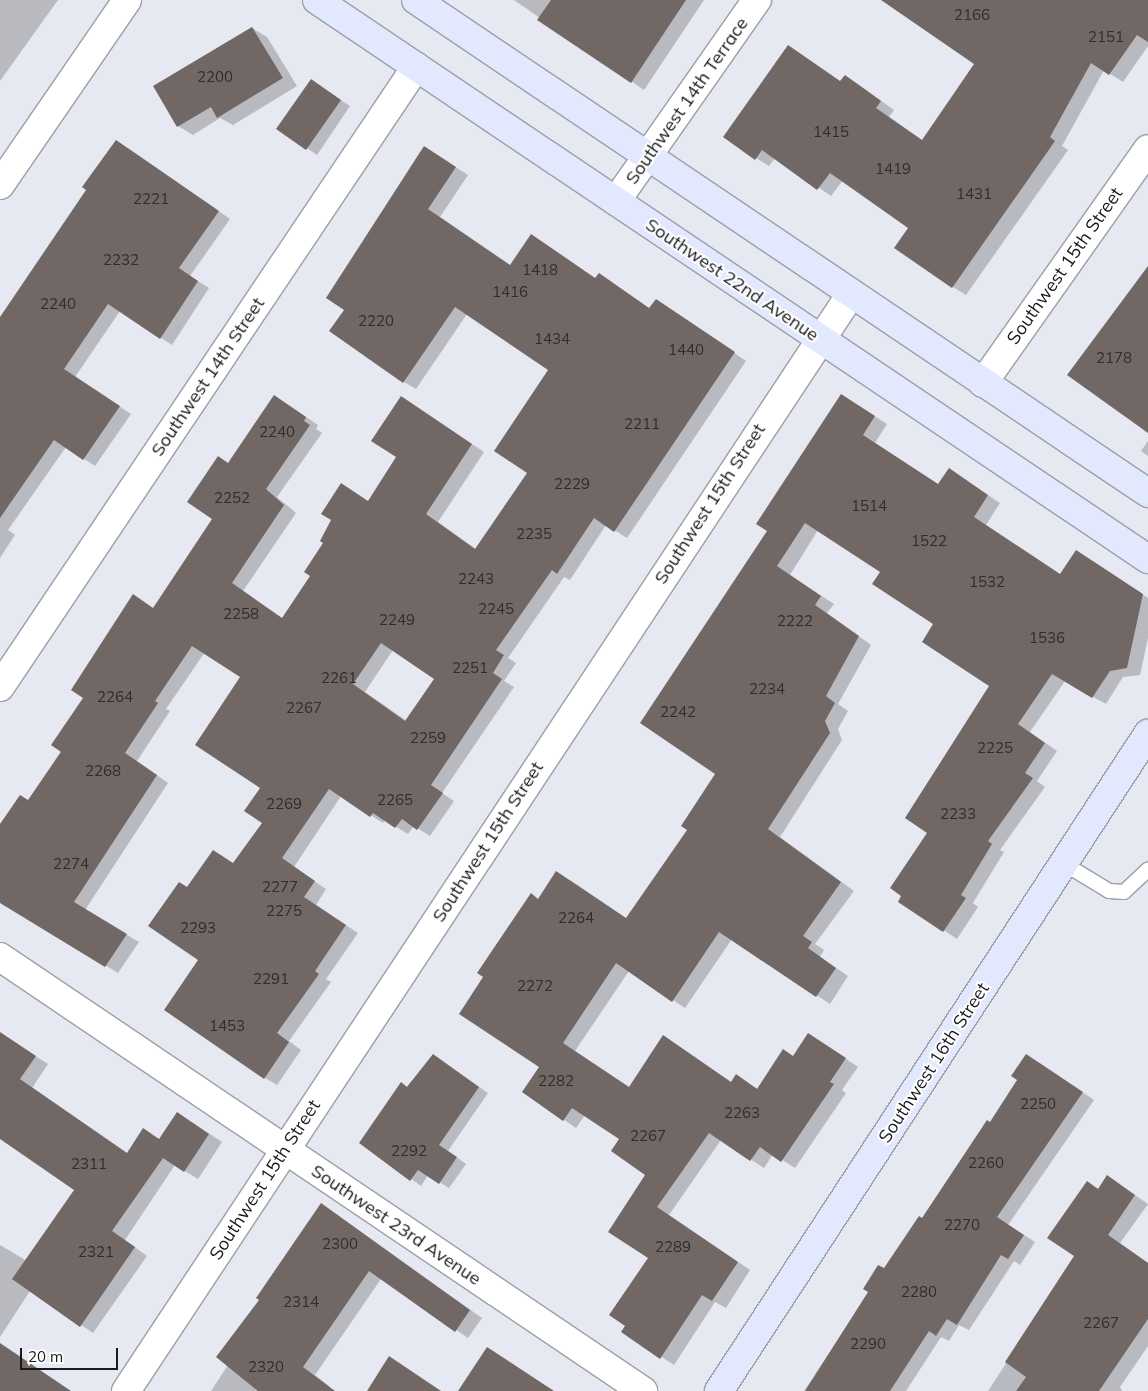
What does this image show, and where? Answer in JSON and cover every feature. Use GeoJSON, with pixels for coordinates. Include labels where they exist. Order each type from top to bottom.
{"type":"FeatureCollection","features":[{"type":"Feature","properties":{"kind":"main road","name":"Southwest 22nd Avenue"},"geometry":{"type":"LineString","coordinates":[[317,0],[1148,559]]}},
{"type":"Feature","properties":{"kind":"main road"},"geometry":{"type":"LineString","coordinates":[[416,0],[1148,493]]}},
{"type":"Feature","properties":{"kind":"main road","name":"Southwest 16th Street"},"geometry":{"type":"LineString","coordinates":[[719,1391],[1148,734]]}},
{"type":"Feature","properties":{"kind":"street"},"geometry":{"type":"LineString","coordinates":[[0,185],[127,0]]}},
{"type":"Feature","properties":{"kind":"street","name":"Southwest 14th Terrace"},"geometry":{"type":"LineString","coordinates":[[616,201],[757,0]]}},
{"type":"Feature","properties":{"kind":"street","name":"Southwest 14th Street"},"geometry":{"type":"LineString","coordinates":[[0,687],[416,67]]}},
{"type":"Feature","properties":{"kind":"street","name":"Southwest 15th Street"},"geometry":{"type":"LineString","coordinates":[[983,383],[1148,149]]}},
{"type":"Feature","properties":{"kind":"street","name":"Southwest 15th Street"},"geometry":{"type":"LineString","coordinates":[[126,1391],[851,294]]}},
{"type":"Feature","properties":{"kind":"street","name":"Southwest 23rd Avenue"},"geometry":{"type":"LineString","coordinates":[[0,957],[643,1391]]}},
{"type":"Feature","properties":{"kind":"lane"},"geometry":{"type":"LineString","coordinates":[[1063,863],[1109,891],[1124,892],[1148,870]]}},
{"type":"Feature","properties":{"kind":"building"},"geometry":{"type":"Polygon","coordinates":[[[551,0],[686,0],[631,83],[537,20],[551,0]]]}},
{"type":"Feature","properties":{"kind":"building"},"geometry":{"type":"Polygon","coordinates":[[[881,0],[1148,0],[1148,42],[1137,35],[1109,75],[1091,63],[1050,137],[1055,141],[952,288],[894,248],[908,228],[830,173],[817,190],[762,150],[755,160],[723,137],[788,45],[840,81],[845,75],[881,101],[876,108],[922,140],[974,64],[881,0]]]}},
{"type":"Feature","properties":{"kind":"building"},"geometry":{"type":"Polygon","coordinates":[[[252,27],[283,78],[217,118],[211,107],[177,127],[153,86],[252,27]]]}},
{"type":"Feature","properties":{"kind":"building"},"geometry":{"type":"Polygon","coordinates":[[[311,79],[341,100],[306,150],[276,129],[311,79]]]}},
{"type":"Feature","properties":{"kind":"building"},"geometry":{"type":"Polygon","coordinates":[[[116,140],[219,211],[179,268],[198,281],[160,339],[108,304],[64,369],[120,406],[83,460],[54,440],[0,518],[0,317],[86,190],[82,187],[116,140]]]}},
{"type":"Feature","properties":{"kind":"building"},"geometry":{"type":"Polygon","coordinates":[[[424,146],[456,167],[428,209],[510,265],[531,234],[595,278],[599,273],[649,308],[656,299],[735,352],[614,532],[594,518],[557,574],[552,570],[496,650],[504,655],[493,673],[502,679],[431,785],[443,793],[417,830],[402,819],[395,828],[373,813],[370,817],[329,789],[282,858],[315,881],[304,897],[346,925],[315,971],[319,974],[277,1033],[289,1042],[264,1079],[164,1010],[198,960],[148,926],[179,882],[187,887],[213,850],[233,863],[262,823],[244,811],[260,788],[195,745],[240,677],[192,646],[155,701],[158,703],[125,753],[157,775],[74,902],[127,934],[105,967],[0,903],[0,824],[20,795],[28,800],[61,752],[51,745],[83,698],[71,690],[133,594],[153,608],[212,519],[187,502],[218,456],[228,463],[274,395],[306,417],[304,421],[310,425],[266,489],[284,505],[232,583],[282,618],[310,576],[304,572],[323,543],[320,541],[331,520],[321,514],[341,483],[368,501],[396,457],[371,441],[401,396],[472,444],[426,514],[475,549],[527,473],[494,451],[548,370],[455,307],[403,383],[329,331],[344,310],[326,298],[424,146]],[[381,643],[353,684],[405,721],[434,679],[381,643]]]}},
{"type":"Feature","properties":{"kind":"building"},"geometry":{"type":"Polygon","coordinates":[[[1148,266],[1148,433],[1067,375],[1148,266]]]}},
{"type":"Feature","properties":{"kind":"building"},"geometry":{"type":"Polygon","coordinates":[[[841,394],[875,416],[863,435],[938,484],[949,468],[988,495],[974,517],[1060,574],[1076,550],[1143,594],[1127,668],[1110,671],[1092,698],[1052,674],[1018,724],[1045,743],[1025,773],[1033,778],[988,841],[992,844],[961,895],[966,898],[943,932],[898,902],[901,896],[890,888],[927,833],[905,818],[989,686],[922,642],[933,624],[872,584],[880,572],[805,523],[777,566],[821,596],[815,605],[859,636],[826,696],[835,703],[825,721],[830,733],[768,829],[841,882],[803,936],[812,942],[808,948],[836,968],[816,997],[719,932],[672,1002],[616,963],[563,1043],[629,1087],[663,1035],[731,1082],[736,1074],[757,1089],[783,1049],[793,1056],[808,1033],[846,1058],[830,1082],[834,1084],[781,1162],[760,1147],[750,1161],[709,1133],[657,1207],[738,1262],[712,1301],[702,1295],[660,1359],[621,1332],[625,1326],[609,1315],[648,1258],[608,1232],[645,1175],[611,1151],[619,1139],[572,1108],[563,1121],[522,1092],[539,1067],[459,1014],[483,977],[477,973],[531,893],[538,899],[556,871],[626,918],[687,830],[681,826],[715,774],[640,723],[767,531],[756,524],[841,394]]]}},
{"type":"Feature","properties":{"kind":"building"},"geometry":{"type":"Polygon","coordinates":[[[0,1032],[36,1056],[20,1079],[127,1153],[143,1128],[159,1139],[177,1112],[209,1134],[184,1172],[163,1158],[112,1231],[135,1247],[80,1327],[12,1279],[74,1190],[0,1139],[0,1032]]]}},
{"type":"Feature","properties":{"kind":"building"},"geometry":{"type":"Polygon","coordinates":[[[433,1054],[479,1087],[439,1145],[457,1157],[439,1184],[418,1170],[410,1181],[359,1143],[401,1082],[407,1087],[433,1054]]]}},
{"type":"Feature","properties":{"kind":"building"},"geometry":{"type":"Polygon","coordinates":[[[1026,1054],[1083,1092],[997,1217],[1024,1235],[1008,1259],[1001,1255],[957,1325],[947,1319],[936,1336],[929,1331],[890,1391],[805,1391],[868,1292],[863,1289],[878,1265],[884,1268],[919,1216],[922,1218],[987,1120],[990,1122],[1017,1080],[1011,1076],[1026,1054]]]}},
{"type":"Feature","properties":{"kind":"building"},"geometry":{"type":"Polygon","coordinates":[[[1107,1175],[1135,1195],[1108,1235],[1148,1263],[1148,1319],[1099,1391],[1016,1391],[1026,1377],[1005,1362],[1074,1256],[1047,1238],[1087,1181],[1098,1189],[1107,1175]]]}},
{"type":"Feature","properties":{"kind":"building"},"geometry":{"type":"Polygon","coordinates":[[[321,1203],[470,1310],[455,1332],[369,1271],[303,1367],[335,1391],[258,1391],[216,1357],[259,1300],[256,1298],[321,1203]]]}},
{"type":"Feature","properties":{"kind":"building"},"geometry":{"type":"Polygon","coordinates":[[[0,1343],[71,1391],[0,1391],[0,1343]]]}},
{"type":"Feature","properties":{"kind":"building"},"geometry":{"type":"Polygon","coordinates":[[[487,1347],[554,1391],[458,1391],[487,1347]]]}},
{"type":"Feature","properties":{"kind":"building"},"geometry":{"type":"Polygon","coordinates":[[[389,1356],[441,1391],[367,1391],[389,1356]]]}}]}
